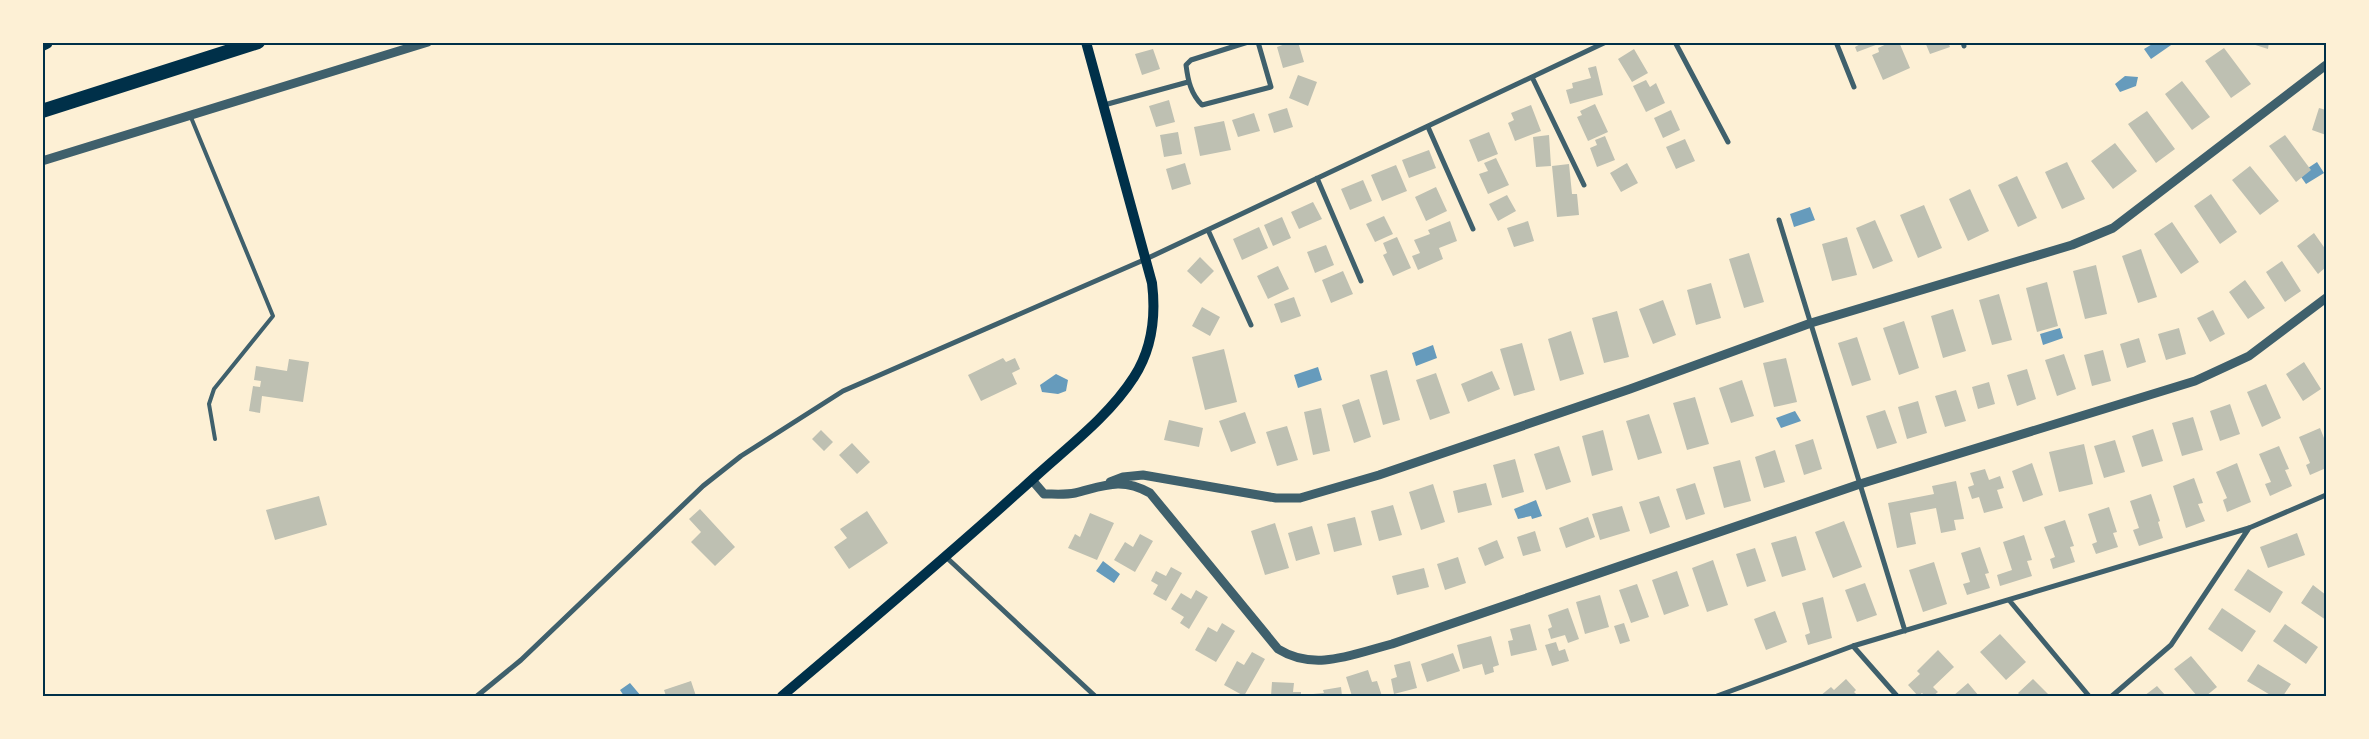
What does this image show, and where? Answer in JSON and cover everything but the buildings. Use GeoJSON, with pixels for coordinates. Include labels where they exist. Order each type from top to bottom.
{"type":"FeatureCollection","features":[{"type":"Feature","properties":{"kind":"highway"},"geometry":{"type":"LineString","coordinates":[[42,44],[46,42]]}},
{"type":"Feature","properties":{"kind":"highway"},"geometry":{"type":"LineString","coordinates":[[42,110],[258,42]]}},
{"type":"Feature","properties":{"kind":"main road"},"geometry":{"type":"LineString","coordinates":[[782,696],[946,557],[1032,480],[1112,404],[1140,366],[1151,333],[1154,308],[1152,283],[1086,42]]}},
{"type":"Feature","properties":{"kind":"street"},"geometry":{"type":"LineString","coordinates":[[42,161],[428,42]]}},
{"type":"Feature","properties":{"kind":"street"},"geometry":{"type":"LineString","coordinates":[[1248,42],[1191,60],[1186,65],[1188,82],[1202,105],[1271,87],[1258,42]]}},
{"type":"Feature","properties":{"kind":"street"},"geometry":{"type":"LineString","coordinates":[[477,696],[521,660],[703,486],[741,456],[818,405],[843,391],[1146,259],[1606,42]]}},
{"type":"Feature","properties":{"kind":"street"},"geometry":{"type":"LineString","coordinates":[[1675,42],[1728,142]]}},
{"type":"Feature","properties":{"kind":"street"},"geometry":{"type":"LineString","coordinates":[[1836,42],[1854,87]]}},
{"type":"Feature","properties":{"kind":"street"},"geometry":{"type":"LineString","coordinates":[[1032,480],[1044,494],[1074,493],[1123,477],[1143,475],[1276,498],[1300,498],[1379,475],[1538,422],[1811,323],[2072,245],[2113,228],[2326,65]]}},
{"type":"Feature","properties":{"kind":"street"},"geometry":{"type":"LineString","coordinates":[[1532,77],[1584,185]]}},
{"type":"Feature","properties":{"kind":"street"},"geometry":{"type":"LineString","coordinates":[[1104,105],[1188,82]]}},
{"type":"Feature","properties":{"kind":"street"},"geometry":{"type":"LineString","coordinates":[[1428,127],[1473,229]]}},
{"type":"Feature","properties":{"kind":"street"},"geometry":{"type":"LineString","coordinates":[[1317,178],[1361,281]]}},
{"type":"Feature","properties":{"kind":"street"},"geometry":{"type":"LineString","coordinates":[[1779,220],[1905,631]]}},
{"type":"Feature","properties":{"kind":"street"},"geometry":{"type":"LineString","coordinates":[[1208,230],[1251,325]]}},
{"type":"Feature","properties":{"kind":"street"},"geometry":{"type":"LineString","coordinates":[[1105,484],[1127,484],[1150,493],[1278,650],[1287,655],[1312,662],[1325,662],[1392,644],[1860,484],[2196,381],[2249,356],[2326,298]]}},
{"type":"Feature","properties":{"kind":"street"},"geometry":{"type":"LineString","coordinates":[[1717,696],[1853,646],[2248,528],[2326,495]]}},
{"type":"Feature","properties":{"kind":"street"},"geometry":{"type":"LineString","coordinates":[[2112,696],[2171,645],[2248,528]]}},
{"type":"Feature","properties":{"kind":"street"},"geometry":{"type":"LineString","coordinates":[[946,557],[1095,696]]}},
{"type":"Feature","properties":{"kind":"street"},"geometry":{"type":"LineString","coordinates":[[2010,600],[2089,696]]}},
{"type":"Feature","properties":{"kind":"street"},"geometry":{"type":"LineString","coordinates":[[1853,646],[1897,696]]}},
{"type":"Feature","properties":{"kind":"lane"},"geometry":{"type":"LineString","coordinates":[[190,115],[273,316],[214,389],[209,404],[214,439]]}},
{"type":"Feature","properties":{"kind":"water"},"geometry":{"type":"Polygon","coordinates":[[[2154,43],[2174,43],[2151,59],[2144,49],[2154,43]]]}},
{"type":"Feature","properties":{"kind":"water"},"geometry":{"type":"Polygon","coordinates":[[[2125,76],[2138,77],[2136,86],[2120,92],[2115,84],[2125,76]]]}},
{"type":"Feature","properties":{"kind":"water"},"geometry":{"type":"Polygon","coordinates":[[[2317,162],[2324,173],[2306,184],[2299,174],[2317,162]]]}},
{"type":"Feature","properties":{"kind":"water"},"geometry":{"type":"Polygon","coordinates":[[[1810,207],[1815,220],[1794,227],[1790,214],[1810,207]]]}},
{"type":"Feature","properties":{"kind":"water"},"geometry":{"type":"Polygon","coordinates":[[[2060,328],[2063,338],[2043,345],[2040,334],[2060,328]]]}},
{"type":"Feature","properties":{"kind":"water"},"geometry":{"type":"Polygon","coordinates":[[[1433,345],[1437,358],[1416,366],[1412,353],[1433,345]]]}},
{"type":"Feature","properties":{"kind":"water"},"geometry":{"type":"Polygon","coordinates":[[[1318,367],[1322,380],[1298,388],[1294,375],[1318,367]]]}},
{"type":"Feature","properties":{"kind":"water"},"geometry":{"type":"Polygon","coordinates":[[[1056,374],[1068,380],[1066,391],[1058,394],[1042,392],[1040,385],[1056,374]]]}},
{"type":"Feature","properties":{"kind":"water"},"geometry":{"type":"Polygon","coordinates":[[[1795,411],[1801,421],[1781,428],[1776,418],[1795,411]]]}},
{"type":"Feature","properties":{"kind":"water"},"geometry":{"type":"Polygon","coordinates":[[[1536,500],[1542,516],[1532,519],[1531,516],[1518,519],[1514,509],[1536,500]]]}},
{"type":"Feature","properties":{"kind":"water"},"geometry":{"type":"Polygon","coordinates":[[[1103,561],[1120,574],[1114,583],[1096,571],[1103,561]]]}},
{"type":"Feature","properties":{"kind":"water"},"geometry":{"type":"Polygon","coordinates":[[[630,683],[641,696],[624,696],[620,690],[630,683]]]}}]}
